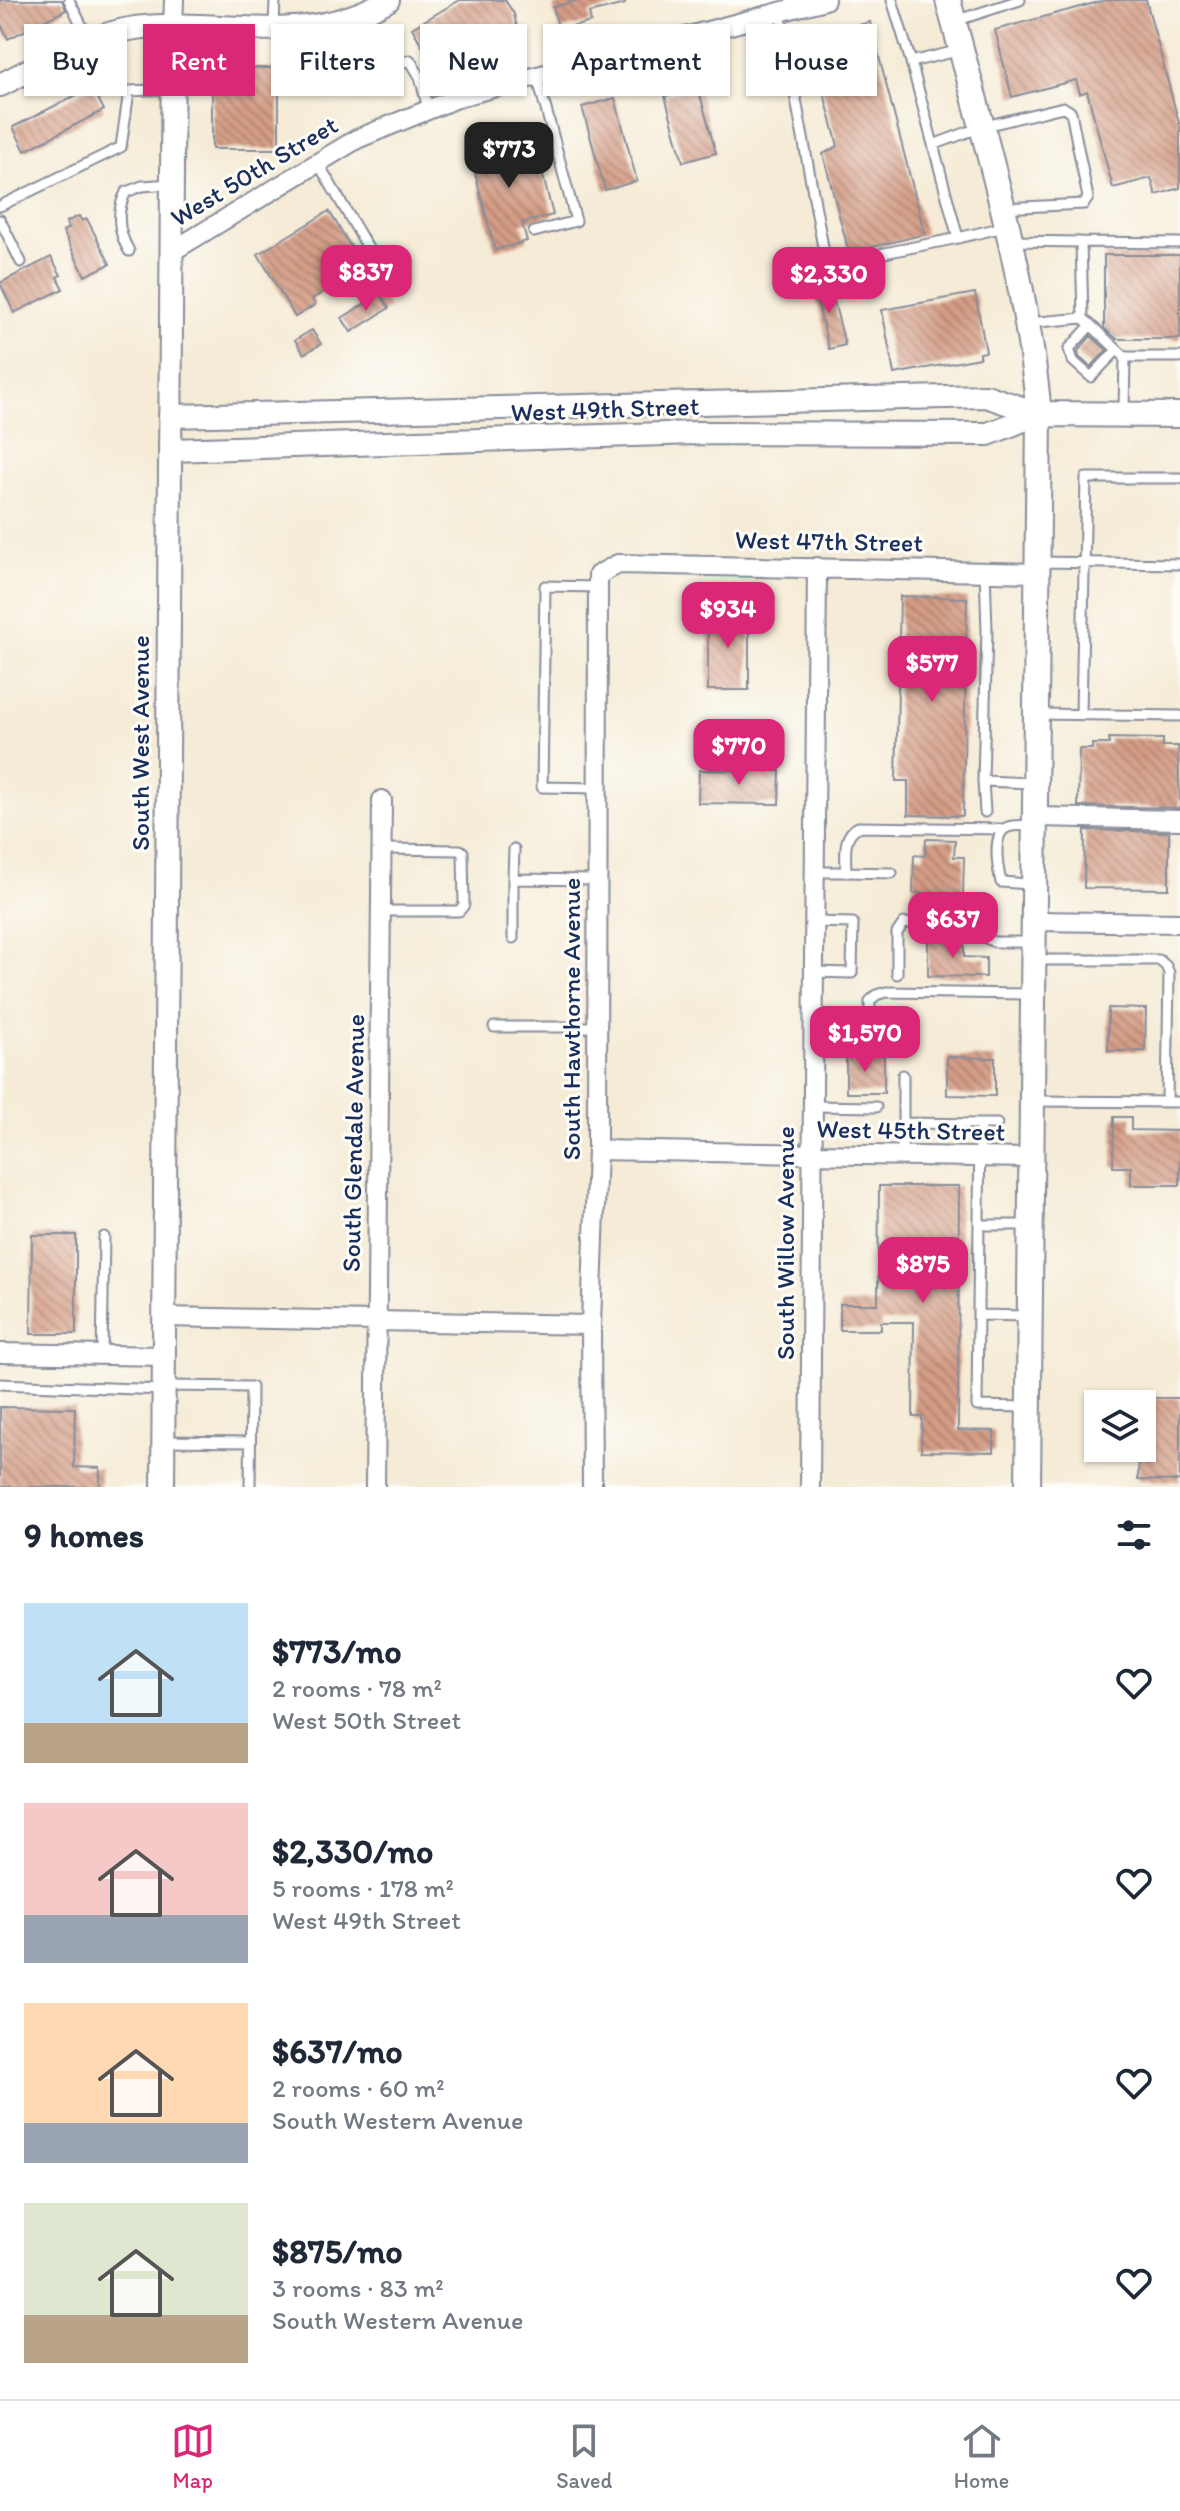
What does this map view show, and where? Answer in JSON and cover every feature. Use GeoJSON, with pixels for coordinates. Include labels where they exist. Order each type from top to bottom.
{"type":"FeatureCollection","features":[{"type":"Feature","properties":{"kind":"main road"},"geometry":{"type":"LineString","coordinates":[[951,11],[1007,225],[1028,323],[1039,414],[1028,1487]]}},
{"type":"Feature","properties":{"kind":"main road","name":"West 49th Street"},"geometry":{"type":"LineString","coordinates":[[1039,414],[1180,415]]}},
{"type":"Feature","properties":{"kind":"street","name":"South West Avenue"},"geometry":{"type":"LineString","coordinates":[[173,24],[174,0]]}},
{"type":"Feature","properties":{"kind":"street","name":"West 50th Street"},"geometry":{"type":"LineString","coordinates":[[171,252],[357,139],[428,109],[462,96],[825,0]]}},
{"type":"Feature","properties":{"kind":"street"},"geometry":{"type":"LineString","coordinates":[[329,24],[346,20],[373,3]]}},
{"type":"Feature","properties":{"kind":"street"},"geometry":{"type":"LineString","coordinates":[[0,85],[24,73]]}},
{"type":"Feature","properties":{"kind":"street","name":"South West Avenue"},"geometry":{"type":"LineString","coordinates":[[163,1487],[173,96]]}},
{"type":"Feature","properties":{"kind":"street","name":"West 49th Street"},"geometry":{"type":"LineString","coordinates":[[170,416],[986,396],[1039,414]]}},
{"type":"Feature","properties":{"kind":"street","name":"West 49th Street"},"geometry":{"type":"LineString","coordinates":[[170,450],[696,433],[988,434],[1039,414]]}},
{"type":"Feature","properties":{"kind":"street","name":"West 47th Street"},"geometry":{"type":"LineString","coordinates":[[598,587],[598,575],[618,564],[985,571],[1039,567]]}},
{"type":"Feature","properties":{"kind":"street","name":"South Willow Avenue"},"geometry":{"type":"LineString","coordinates":[[810,1487],[817,567]]}},
{"type":"Feature","properties":{"kind":"street","name":"South Hawthorne Avenue"},"geometry":{"type":"LineString","coordinates":[[592,1487],[591,1325],[597,1150],[598,587]]}},
{"type":"Feature","properties":{"kind":"street","name":"South Glendale Avenue"},"geometry":{"type":"LineString","coordinates":[[375,1487],[382,800]]}},
{"type":"Feature","properties":{"kind":"street"},"geometry":{"type":"LineString","coordinates":[[1036,822],[1180,820]]}},
{"type":"Feature","properties":{"kind":"street"},"geometry":{"type":"LineString","coordinates":[[1034,941],[1180,923]]}},
{"type":"Feature","properties":{"kind":"street","name":"West 45th Street"},"geometry":{"type":"LineString","coordinates":[[597,1150],[1031,1158]]}},
{"type":"Feature","properties":{"kind":"street"},"geometry":{"type":"LineString","coordinates":[[164,1317],[591,1325]]}},
{"type":"Feature","properties":{"kind":"street"},"geometry":{"type":"LineString","coordinates":[[0,1353],[164,1356]]}},
{"type":"Feature","properties":{"kind":"lane"},"geometry":{"type":"LineString","coordinates":[[69,0],[81,24]]}},
{"type":"Feature","properties":{"kind":"lane"},"geometry":{"type":"LineString","coordinates":[[274,24],[275,0]]}},
{"type":"Feature","properties":{"kind":"lane"},"geometry":{"type":"LineString","coordinates":[[892,0],[958,238]]}},
{"type":"Feature","properties":{"kind":"lane"},"geometry":{"type":"LineString","coordinates":[[951,11],[1020,0]]}},
{"type":"Feature","properties":{"kind":"lane"},"geometry":{"type":"LineString","coordinates":[[780,12],[825,258],[831,264],[958,238],[1084,204],[1088,198],[1071,112],[1063,107],[981,127],[933,145]]}},
{"type":"Feature","properties":{"kind":"lane"},"geometry":{"type":"LineString","coordinates":[[911,62],[961,50]]}},
{"type":"Feature","properties":{"kind":"lane"},"geometry":{"type":"LineString","coordinates":[[404,62],[410,60],[420,77],[428,109]]}},
{"type":"Feature","properties":{"kind":"lane"},"geometry":{"type":"LineString","coordinates":[[534,232],[576,221],[537,76]]}},
{"type":"Feature","properties":{"kind":"lane"},"geometry":{"type":"LineString","coordinates":[[0,206],[121,147],[129,91],[143,90]]}},
{"type":"Feature","properties":{"kind":"lane"},"geometry":{"type":"LineString","coordinates":[[318,163],[382,272]]}},
{"type":"Feature","properties":{"kind":"lane"},"geometry":{"type":"LineString","coordinates":[[129,251],[123,240],[118,207],[126,192],[142,186],[172,184]]}},
{"type":"Feature","properties":{"kind":"lane"},"geometry":{"type":"LineString","coordinates":[[0,220],[21,262]]}},
{"type":"Feature","properties":{"kind":"lane"},"geometry":{"type":"LineString","coordinates":[[1007,225],[1081,242],[1180,243]]}},
{"type":"Feature","properties":{"kind":"lane"},"geometry":{"type":"LineString","coordinates":[[1081,242],[1086,322],[1080,342],[1069,349],[1073,361],[1091,377],[1101,364],[1121,354],[1180,357]]}},
{"type":"Feature","properties":{"kind":"lane"},"geometry":{"type":"LineString","coordinates":[[1028,323],[1086,322],[1121,354],[1124,415]]}},
{"type":"Feature","properties":{"kind":"lane"},"geometry":{"type":"LineString","coordinates":[[1081,714],[1086,478],[1180,478]]}},
{"type":"Feature","properties":{"kind":"lane"},"geometry":{"type":"LineString","coordinates":[[1039,567],[1086,562],[1180,564]]}},
{"type":"Feature","properties":{"kind":"lane"},"geometry":{"type":"LineString","coordinates":[[985,571],[985,812]]}},
{"type":"Feature","properties":{"kind":"lane"},"geometry":{"type":"LineString","coordinates":[[598,587],[545,586],[542,787],[598,788]]}},
{"type":"Feature","properties":{"kind":"lane"},"geometry":{"type":"LineString","coordinates":[[1037,714],[1180,716]]}},
{"type":"Feature","properties":{"kind":"lane"},"geometry":{"type":"LineString","coordinates":[[983,781],[1036,783]]}},
{"type":"Feature","properties":{"kind":"lane"},"geometry":{"type":"LineString","coordinates":[[846,872],[846,838],[858,827],[1003,829],[1036,822]]}},
{"type":"Feature","properties":{"kind":"lane"},"geometry":{"type":"LineString","coordinates":[[1003,829],[998,837],[1001,882],[1035,884]]}},
{"type":"Feature","properties":{"kind":"lane"},"geometry":{"type":"LineString","coordinates":[[381,911],[459,911],[464,905],[463,852],[382,849]]}},
{"type":"Feature","properties":{"kind":"lane"},"geometry":{"type":"LineString","coordinates":[[513,938],[514,849]]}},
{"type":"Feature","properties":{"kind":"lane"},"geometry":{"type":"LineString","coordinates":[[814,872],[892,873]]}},
{"type":"Feature","properties":{"kind":"lane"},"geometry":{"type":"LineString","coordinates":[[513,879],[598,880]]}},
{"type":"Feature","properties":{"kind":"lane"},"geometry":{"type":"LineString","coordinates":[[813,972],[852,973],[853,923],[814,922]]}},
{"type":"Feature","properties":{"kind":"lane"},"geometry":{"type":"LineString","coordinates":[[897,974],[897,933],[904,923],[959,925],[994,942],[1034,941],[1159,960],[1169,973],[1167,1102]]}},
{"type":"Feature","properties":{"kind":"lane"},"geometry":{"type":"LineString","coordinates":[[870,1027],[870,1001],[886,992],[1034,994]]}},
{"type":"Feature","properties":{"kind":"lane"},"geometry":{"type":"LineString","coordinates":[[494,1027],[597,1027]]}},
{"type":"Feature","properties":{"kind":"lane"},"geometry":{"type":"LineString","coordinates":[[813,1047],[893,1046]]}},
{"type":"Feature","properties":{"kind":"lane"},"geometry":{"type":"LineString","coordinates":[[902,1156],[903,1075]]}},
{"type":"Feature","properties":{"kind":"lane"},"geometry":{"type":"LineString","coordinates":[[1033,1101],[1180,1102]]}},
{"type":"Feature","properties":{"kind":"lane"},"geometry":{"type":"LineString","coordinates":[[812,1106],[876,1107]]}},
{"type":"Feature","properties":{"kind":"lane"},"geometry":{"type":"LineString","coordinates":[[903,1123],[997,1124]]}},
{"type":"Feature","properties":{"kind":"lane"},"geometry":{"type":"LineString","coordinates":[[980,1124],[977,1406],[1029,1407]]}},
{"type":"Feature","properties":{"kind":"lane"},"geometry":{"type":"LineString","coordinates":[[979,1225],[1030,1225]]}},
{"type":"Feature","properties":{"kind":"lane"},"geometry":{"type":"LineString","coordinates":[[102,1355],[104,1237]]}},
{"type":"Feature","properties":{"kind":"lane"},"geometry":{"type":"LineString","coordinates":[[978,1315],[1030,1316]]}},
{"type":"Feature","properties":{"kind":"lane"},"geometry":{"type":"LineString","coordinates":[[0,1384],[251,1387],[250,1487]]}},
{"type":"Feature","properties":{"kind":"lane"},"geometry":{"type":"LineString","coordinates":[[163,1441],[250,1442]]}},
{"type":"Feature","properties":{"kind":"building"},"geometry":{"type":"Polygon","coordinates":[[[0,0],[62,0],[66,10],[38,24],[24,24],[24,31],[8,39],[0,23],[0,0]]]}},
{"type":"Feature","properties":{"kind":"building"},"geometry":{"type":"Polygon","coordinates":[[[460,0],[505,0],[516,24],[420,24],[420,42],[412,28],[460,0]]]}},
{"type":"Feature","properties":{"kind":"building"},"geometry":{"type":"Polygon","coordinates":[[[579,0],[624,0],[625,4],[589,13],[591,22],[583,24],[557,24],[553,7],[579,0]]]}},
{"type":"Feature","properties":{"kind":"building"},"geometry":{"type":"Polygon","coordinates":[[[1106,0],[1146,0],[1180,127],[1180,188],[1156,195],[1151,178],[1113,188],[1087,91],[1080,94],[1076,80],[1012,97],[995,30],[1106,0]]]}},
{"type":"Feature","properties":{"kind":"building"},"geometry":{"type":"Polygon","coordinates":[[[877,49],[925,234],[849,253],[823,154],[838,146],[825,96],[877,96],[877,49]]]}},
{"type":"Feature","properties":{"kind":"building"},"geometry":{"type":"Polygon","coordinates":[[[255,68],[271,68],[271,96],[279,96],[279,149],[212,149],[212,96],[255,96],[255,68]]]}},
{"type":"Feature","properties":{"kind":"building"},"geometry":{"type":"Polygon","coordinates":[[[74,96],[97,96],[104,110],[25,151],[13,127],[74,96]]]}},
{"type":"Feature","properties":{"kind":"building"},"geometry":{"type":"Polygon","coordinates":[[[665,96],[700,96],[716,153],[683,162],[665,96]]]}},
{"type":"Feature","properties":{"kind":"building"},"geometry":{"type":"Polygon","coordinates":[[[615,98],[637,181],[605,190],[582,107],[615,98]]]}},
{"type":"Feature","properties":{"kind":"building"},"geometry":{"type":"Polygon","coordinates":[[[500,135],[506,159],[537,152],[553,215],[522,223],[527,241],[495,250],[467,143],[500,135]]]}},
{"type":"Feature","properties":{"kind":"building"},"geometry":{"type":"Polygon","coordinates":[[[329,211],[364,268],[312,299],[315,305],[295,317],[258,254],[329,211]]]}},
{"type":"Feature","properties":{"kind":"building"},"geometry":{"type":"Polygon","coordinates":[[[79,216],[82,221],[87,219],[110,264],[85,276],[63,231],[69,228],[66,222],[79,216]]]}},
{"type":"Feature","properties":{"kind":"building"},"geometry":{"type":"Polygon","coordinates":[[[1104,255],[1180,255],[1180,339],[1117,339],[1104,328],[1104,255]]]}},
{"type":"Feature","properties":{"kind":"building"},"geometry":{"type":"Polygon","coordinates":[[[51,257],[61,275],[57,277],[63,289],[14,313],[0,283],[51,257]]]}},
{"type":"Feature","properties":{"kind":"building"},"geometry":{"type":"Polygon","coordinates":[[[829,281],[845,345],[829,349],[813,285],[829,281]]]}},
{"type":"Feature","properties":{"kind":"building"},"geometry":{"type":"Polygon","coordinates":[[[975,293],[986,352],[980,353],[980,358],[894,374],[882,310],[975,293]]]}},
{"type":"Feature","properties":{"kind":"building"},"geometry":{"type":"Polygon","coordinates":[[[380,294],[389,308],[351,332],[342,318],[380,294]]]}},
{"type":"Feature","properties":{"kind":"building"},"geometry":{"type":"Polygon","coordinates":[[[312,330],[321,344],[304,354],[295,340],[312,330]]]}},
{"type":"Feature","properties":{"kind":"building"},"geometry":{"type":"Polygon","coordinates":[[[1091,336],[1107,350],[1091,367],[1079,357],[1078,351],[1091,336]]]}},
{"type":"Feature","properties":{"kind":"building"},"geometry":{"type":"Polygon","coordinates":[[[900,596],[967,598],[963,816],[908,815],[908,781],[896,781],[900,596]]]}},
{"type":"Feature","properties":{"kind":"building"},"geometry":{"type":"Polygon","coordinates":[[[708,609],[749,609],[749,690],[708,690],[708,609]]]}},
{"type":"Feature","properties":{"kind":"building"},"geometry":{"type":"Polygon","coordinates":[[[1109,738],[1163,739],[1163,746],[1178,746],[1180,808],[1078,806],[1079,749],[1092,749],[1092,744],[1109,744],[1109,738]]]}},
{"type":"Feature","properties":{"kind":"building"},"geometry":{"type":"Polygon","coordinates":[[[699,770],[780,771],[779,804],[698,803],[699,770]]]}},
{"type":"Feature","properties":{"kind":"building"},"geometry":{"type":"Polygon","coordinates":[[[1085,830],[1169,832],[1169,889],[1084,888],[1085,830]]]}},
{"type":"Feature","properties":{"kind":"building"},"geometry":{"type":"Polygon","coordinates":[[[926,839],[955,840],[954,857],[964,857],[963,895],[913,893],[914,855],[925,856],[926,839]]]}},
{"type":"Feature","properties":{"kind":"building"},"geometry":{"type":"Polygon","coordinates":[[[928,938],[964,938],[964,957],[986,958],[986,977],[928,976],[928,938]]]}},
{"type":"Feature","properties":{"kind":"building"},"geometry":{"type":"Polygon","coordinates":[[[1108,1008],[1146,1009],[1145,1051],[1108,1051],[1108,1008]]]}},
{"type":"Feature","properties":{"kind":"building"},"geometry":{"type":"Polygon","coordinates":[[[846,1055],[884,1055],[884,1093],[846,1093],[846,1055]]]}},
{"type":"Feature","properties":{"kind":"building"},"geometry":{"type":"Polygon","coordinates":[[[947,1057],[995,1058],[995,1096],[947,1095],[947,1057]]]}},
{"type":"Feature","properties":{"kind":"building"},"geometry":{"type":"Polygon","coordinates":[[[1114,1117],[1131,1117],[1131,1130],[1180,1131],[1180,1185],[1131,1185],[1131,1167],[1113,1167],[1114,1117]]]}},
{"type":"Feature","properties":{"kind":"building"},"geometry":{"type":"Polygon","coordinates":[[[879,1186],[959,1186],[958,1430],[994,1431],[994,1452],[921,1451],[922,1417],[913,1417],[914,1322],[881,1322],[881,1330],[840,1330],[840,1304],[878,1304],[879,1186]]]}},
{"type":"Feature","properties":{"kind":"building"},"geometry":{"type":"Polygon","coordinates":[[[32,1235],[76,1235],[76,1334],[31,1334],[32,1235]]]}},
{"type":"Feature","properties":{"kind":"building"},"geometry":{"type":"Polygon","coordinates":[[[1156,1398],[1180,1398],[1180,1481],[1138,1480],[1139,1462],[1156,1462],[1156,1398]]]}},
{"type":"Feature","properties":{"kind":"building"},"geometry":{"type":"Polygon","coordinates":[[[0,1407],[75,1408],[74,1467],[100,1468],[100,1487],[0,1487],[0,1407]]]}}]}
